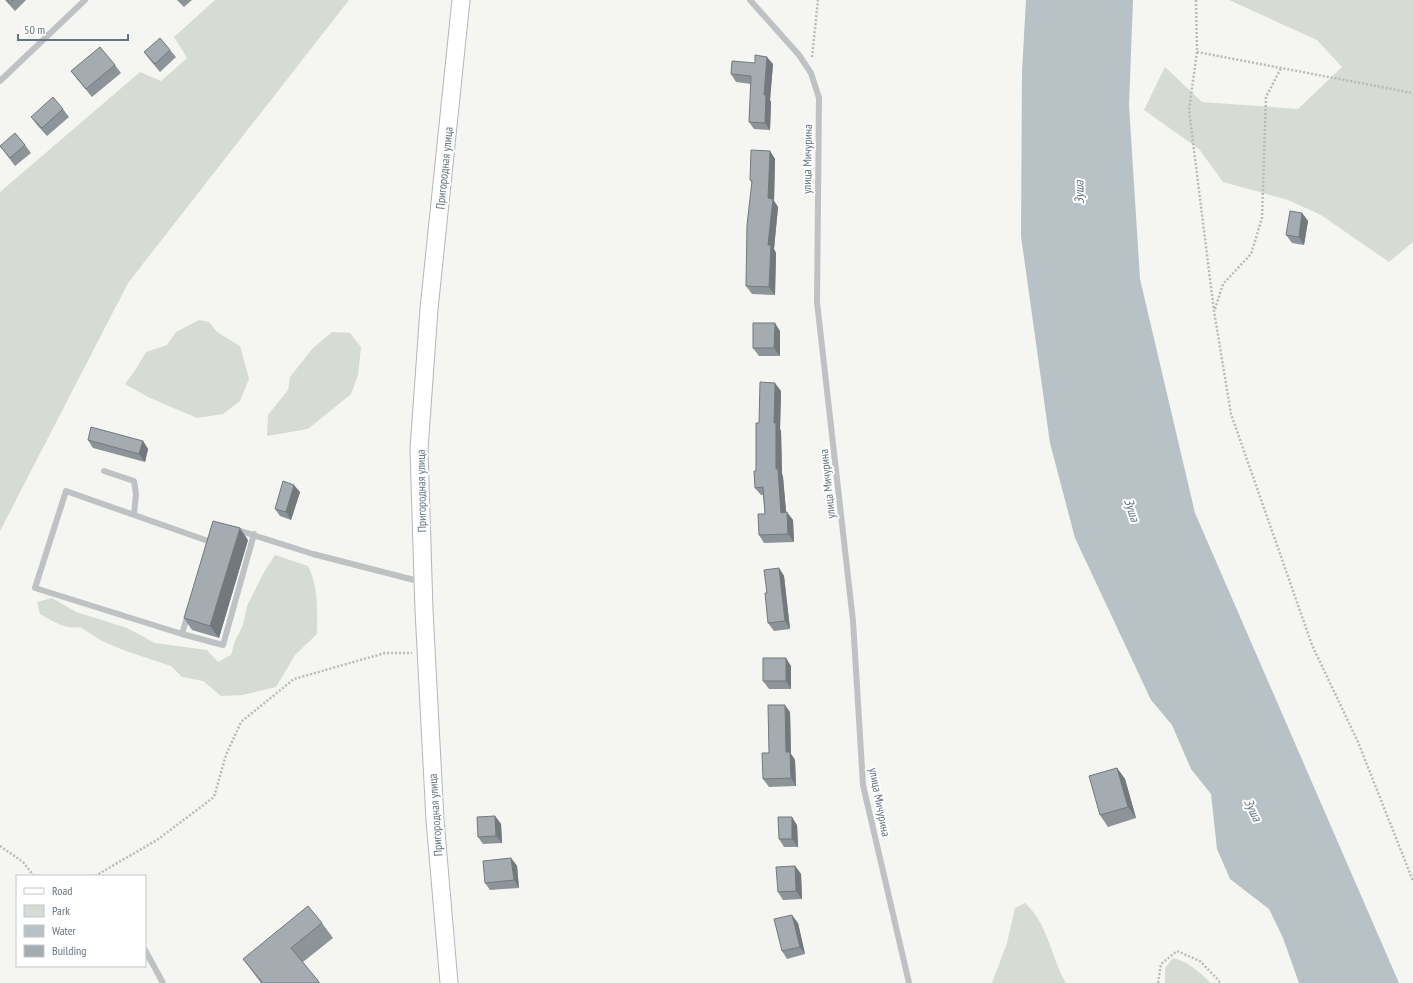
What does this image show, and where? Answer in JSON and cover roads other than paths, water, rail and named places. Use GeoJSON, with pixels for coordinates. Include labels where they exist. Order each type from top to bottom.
{"type":"FeatureCollection","features":[{"type":"Feature","properties":{"kind":"street","name":"Пригородная улица"},"geometry":{"type":"LineString","coordinates":[[450,983],[435,820],[423,582],[420,434],[428,309],[461,0]]}},
{"type":"Feature","properties":{"kind":"lane"},"geometry":{"type":"LineString","coordinates":[[0,81],[85,0]]}},
{"type":"Feature","properties":{"kind":"lane","name":"улица Мичурина"},"geometry":{"type":"LineString","coordinates":[[750,0],[799,55],[811,74],[819,98],[817,302],[853,621],[863,785],[909,983]]}},
{"type":"Feature","properties":{"kind":"lane"},"geometry":{"type":"LineString","coordinates":[[104,471],[134,481],[136,494],[134,515]]}},
{"type":"Feature","properties":{"kind":"lane"},"geometry":{"type":"LineString","coordinates":[[208,540],[66,492],[35,588],[182,634],[223,645],[254,534]]}},
{"type":"Feature","properties":{"kind":"lane"},"geometry":{"type":"LineString","coordinates":[[228,527],[313,554],[423,582]]}},
{"type":"Feature","properties":{"kind":"lane"},"geometry":{"type":"LineString","coordinates":[[206,548],[208,540],[219,528]]}},
{"type":"Feature","properties":{"kind":"lane"},"geometry":{"type":"LineString","coordinates":[[182,634],[190,606]]}},
{"type":"Feature","properties":{"kind":"lane"},"geometry":{"type":"LineString","coordinates":[[146,952],[163,983]]}},
{"type":"Feature","properties":{"kind":"water","name":"Зуша"},"geometry":{"type":"Polygon","coordinates":[[[1026,0],[1133,0],[1129,105],[1140,279],[1195,513],[1399,983],[1299,983],[1283,938],[1269,909],[1230,879],[1217,849],[1211,794],[1191,769],[1172,725],[1151,700],[1075,538],[1050,443],[1021,236],[1022,72],[1026,0]]]}}]}
